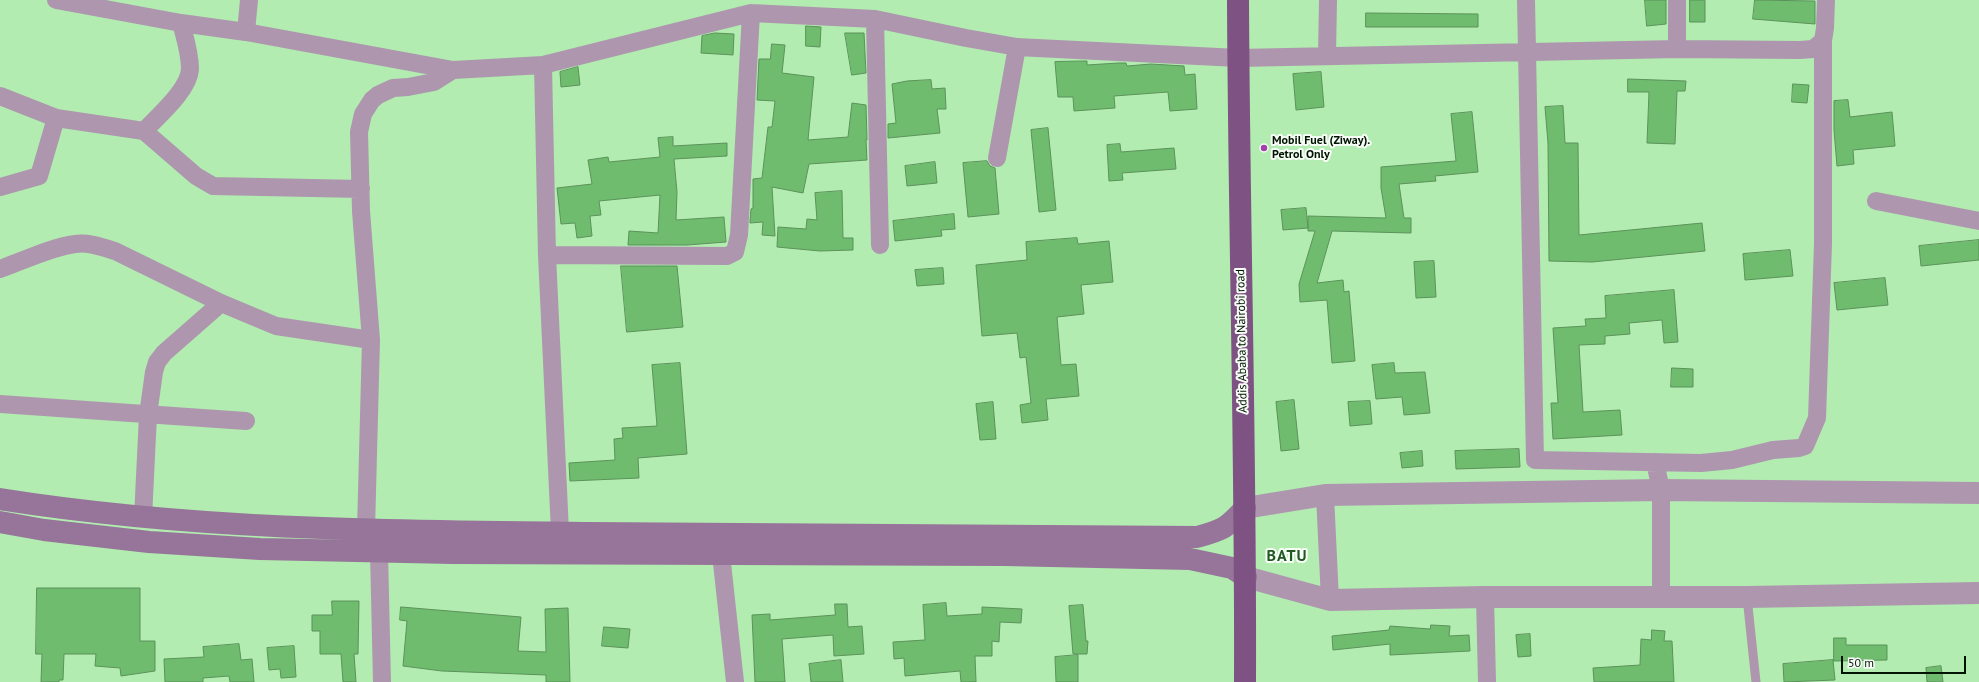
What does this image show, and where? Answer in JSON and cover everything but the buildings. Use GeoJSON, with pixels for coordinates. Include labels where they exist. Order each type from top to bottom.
{"type":"FeatureCollection","features":[{"type":"Feature","properties":{"kind":"highway","name":"Addis Ababa to Nairobi road"},"geometry":{"type":"LineString","coordinates":[[1238,0],[1239,197],[1246,578],[1245,682]]}},
{"type":"Feature","properties":{"kind":"main road"},"geometry":{"type":"LineString","coordinates":[[0,499],[57,508],[143,518],[285,528],[742,534],[1197,537],[1216,532],[1230,524],[1245,508]]}},
{"type":"Feature","properties":{"kind":"main road"},"geometry":{"type":"LineString","coordinates":[[0,522],[44,530],[149,542],[260,549],[379,552],[1004,555],[1190,559],[1232,568],[1246,578]]}},
{"type":"Feature","properties":{"kind":"street"},"geometry":{"type":"LineString","coordinates":[[56,0],[181,23],[246,32],[453,70],[542,64],[751,13],[875,19],[1017,47],[1238,58],[1677,49],[1800,50],[1813,49],[1822,41]]}},
{"type":"Feature","properties":{"kind":"street"},"geometry":{"type":"LineString","coordinates":[[246,32],[249,0]]}},
{"type":"Feature","properties":{"kind":"street"},"geometry":{"type":"LineString","coordinates":[[1327,56],[1328,0]]}},
{"type":"Feature","properties":{"kind":"street"},"geometry":{"type":"LineString","coordinates":[[1526,0],[1536,460],[1701,463],[1732,460],[1773,450],[1799,448],[1805,446],[1817,418],[1823,244],[1822,41],[1825,28],[1826,0]]}},
{"type":"Feature","properties":{"kind":"street"},"geometry":{"type":"LineString","coordinates":[[1677,0],[1677,49]]}},
{"type":"Feature","properties":{"kind":"street"},"geometry":{"type":"LineString","coordinates":[[547,255],[727,256],[735,252],[739,235],[751,13]]}},
{"type":"Feature","properties":{"kind":"street"},"geometry":{"type":"LineString","coordinates":[[875,19],[880,245]]}},
{"type":"Feature","properties":{"kind":"street"},"geometry":{"type":"LineString","coordinates":[[144,131],[184,86],[190,70],[189,54],[181,23]]}},
{"type":"Feature","properties":{"kind":"street"},"geometry":{"type":"LineString","coordinates":[[997,158],[1017,47]]}},
{"type":"Feature","properties":{"kind":"street"},"geometry":{"type":"LineString","coordinates":[[542,64],[547,255],[560,532]]}},
{"type":"Feature","properties":{"kind":"street"},"geometry":{"type":"LineString","coordinates":[[382,682],[379,552],[366,530],[371,340],[361,190],[359,132],[363,114],[378,94],[393,88],[408,88],[434,82],[453,70]]}},
{"type":"Feature","properties":{"kind":"street"},"geometry":{"type":"LineString","coordinates":[[0,96],[56,118],[144,131],[196,176],[213,186],[361,190]]}},
{"type":"Feature","properties":{"kind":"street"},"geometry":{"type":"LineString","coordinates":[[0,187],[39,176],[56,118]]}},
{"type":"Feature","properties":{"kind":"street"},"geometry":{"type":"LineString","coordinates":[[1876,201],[1979,221]]}},
{"type":"Feature","properties":{"kind":"street"},"geometry":{"type":"LineString","coordinates":[[0,269],[75,244],[97,245],[115,251],[221,303],[276,326],[371,340]]}},
{"type":"Feature","properties":{"kind":"street"},"geometry":{"type":"LineString","coordinates":[[143,518],[148,415],[154,372],[157,362],[164,353],[221,303]]}},
{"type":"Feature","properties":{"kind":"street"},"geometry":{"type":"LineString","coordinates":[[0,404],[246,421]]}},
{"type":"Feature","properties":{"kind":"street"},"geometry":{"type":"LineString","coordinates":[[1655,462],[1661,490],[1661,597]]}},
{"type":"Feature","properties":{"kind":"street"},"geometry":{"type":"LineString","coordinates":[[1245,508],[1326,495],[1661,490],[1979,493]]}},
{"type":"Feature","properties":{"kind":"street"},"geometry":{"type":"LineString","coordinates":[[1326,495],[1330,600]]}},
{"type":"Feature","properties":{"kind":"street"},"geometry":{"type":"LineString","coordinates":[[735,682],[721,554],[742,534]]}},
{"type":"Feature","properties":{"kind":"street"},"geometry":{"type":"LineString","coordinates":[[1246,578],[1330,600],[1747,597],[1979,593]]}},
{"type":"Feature","properties":{"kind":"street"},"geometry":{"type":"LineString","coordinates":[[1485,598],[1487,682]]}},
{"type":"Feature","properties":{"kind":"lane"},"geometry":{"type":"LineString","coordinates":[[1747,597],[1756,682]]}},
{"type":"Feature","properties":{"kind":"place","name":"Mobil Fuel (Ziway). Petrol Only"},"geometry":{"type":"Point","coordinates":[1264,148]}},
{"type":"Feature","properties":{"kind":"district","name":"BATU"},"geometry":{"type":"Point","coordinates":[1287,556]}}]}
